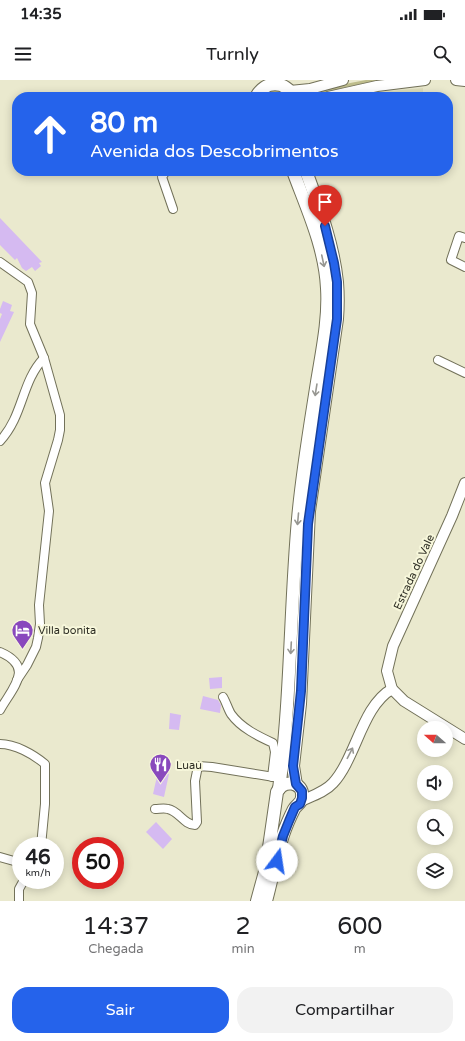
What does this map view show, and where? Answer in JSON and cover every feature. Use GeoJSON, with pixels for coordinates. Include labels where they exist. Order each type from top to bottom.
{"type":"FeatureCollection","features":[{"type":"Feature","properties":{"kind":"main road"},"geometry":{"type":"LineString","coordinates":[[256,80],[256,92]]}},
{"type":"Feature","properties":{"kind":"main road"},"geometry":{"type":"LineString","coordinates":[[260,92],[264,87],[275,84],[285,88]]}},
{"type":"Feature","properties":{"kind":"main road"},"geometry":{"type":"LineString","coordinates":[[257,901],[266,868],[277,785],[290,674],[301,486],[323,345],[326,315],[327,289],[319,243],[295,176]]}},
{"type":"Feature","properties":{"kind":"main road"},"geometry":{"type":"LineString","coordinates":[[266,901],[283,836],[302,794],[302,791],[296,784],[293,766],[300,696],[309,511],[336,326],[338,297],[334,263],[328,237],[308,176]]}},
{"type":"Feature","properties":{"kind":"main road"},"geometry":{"type":"LineString","coordinates":[[277,785],[281,786],[288,783],[296,784]]}},
{"type":"Feature","properties":{"kind":"main road"},"geometry":{"type":"LineString","coordinates":[[277,785],[278,802],[284,807],[288,808],[298,804]]}},
{"type":"Feature","properties":{"kind":"street"},"geometry":{"type":"LineString","coordinates":[[285,88],[310,89],[343,80]]}},
{"type":"Feature","properties":{"kind":"street"},"geometry":{"type":"LineString","coordinates":[[350,92],[377,86],[426,80]]}},
{"type":"Feature","properties":{"kind":"street"},"geometry":{"type":"LineString","coordinates":[[456,80],[465,81]]}},
{"type":"Feature","properties":{"kind":"street"},"geometry":{"type":"LineString","coordinates":[[163,176],[173,210]]}},
{"type":"Feature","properties":{"kind":"street"},"geometry":{"type":"LineString","coordinates":[[465,238],[459,236],[451,260],[465,267]]}},
{"type":"Feature","properties":{"kind":"street"},"geometry":{"type":"LineString","coordinates":[[0,262],[28,282],[32,293],[30,324],[44,358],[60,415],[58,440],[46,483],[49,511],[39,605],[40,624],[36,647],[17,680]]}},
{"type":"Feature","properties":{"kind":"street"},"geometry":{"type":"LineString","coordinates":[[0,442],[8,433],[16,417],[31,375],[44,358]]}},
{"type":"Feature","properties":{"kind":"street"},"geometry":{"type":"LineString","coordinates":[[438,360],[465,373]]}},
{"type":"Feature","properties":{"kind":"street","name":"Estrada do Vale"},"geometry":{"type":"LineString","coordinates":[[392,689],[387,671],[393,646],[452,516],[465,483]]}},
{"type":"Feature","properties":{"kind":"street"},"geometry":{"type":"LineString","coordinates":[[0,652],[27,665]]}},
{"type":"Feature","properties":{"kind":"street"},"geometry":{"type":"LineString","coordinates":[[0,710],[20,674],[19,666],[15,660],[9,656]]}},
{"type":"Feature","properties":{"kind":"street"},"geometry":{"type":"LineString","coordinates":[[298,804],[323,791],[334,782],[343,768],[372,709],[385,693],[392,689],[404,701],[465,739]]}},
{"type":"Feature","properties":{"kind":"street"},"geometry":{"type":"LineString","coordinates":[[155,809],[169,808],[177,813],[186,822],[195,825],[197,822],[195,773],[198,766],[212,767],[277,785],[273,743],[254,733],[240,722],[232,714],[223,697]]}},
{"type":"Feature","properties":{"kind":"street"},"geometry":{"type":"LineString","coordinates":[[0,744],[7,744],[16,747],[45,764],[45,804],[41,837]]}},
{"type":"Feature","properties":{"kind":"street"},"geometry":{"type":"LineString","coordinates":[[0,856],[12,860]]}},
{"type":"Feature","properties":{"kind":"street"},"geometry":{"type":"LineString","coordinates":[[19,889],[19,901]]}},
{"type":"Feature","properties":{"kind":"shaded area"},"geometry":{"type":"Polygon","coordinates":[[[366,80],[382,80],[328,92],[319,92],[345,84],[366,80]]]}},
{"type":"Feature","properties":{"kind":"shaded area"},"geometry":{"type":"Polygon","coordinates":[[[423,88],[423,92],[378,92],[423,88]]]}},
{"type":"Feature","properties":{"kind":"shaded area"},"geometry":{"type":"Polygon","coordinates":[[[271,90],[281,90],[283,92],[269,92],[271,90]]]}},
{"type":"Feature","properties":{"kind":"building"},"geometry":{"type":"Polygon","coordinates":[[[0,218],[42,262],[39,263],[41,266],[35,271],[32,267],[26,271],[22,268],[17,258],[15,260],[0,245],[0,218]]]}},
{"type":"Feature","properties":{"kind":"building"},"geometry":{"type":"Polygon","coordinates":[[[3,301],[12,305],[10,311],[14,312],[0,342],[0,319],[2,314],[0,313],[0,309],[3,301]]]}},
{"type":"Feature","properties":{"kind":"building"},"geometry":{"type":"Polygon","coordinates":[[[222,677],[222,688],[210,689],[209,678],[222,677]]]}},
{"type":"Feature","properties":{"kind":"building"},"geometry":{"type":"Polygon","coordinates":[[[203,696],[218,700],[221,705],[220,713],[200,709],[203,696]]]}},
{"type":"Feature","properties":{"kind":"building"},"geometry":{"type":"Polygon","coordinates":[[[170,713],[181,715],[179,730],[169,729],[170,713]]]}},
{"type":"Feature","properties":{"kind":"building"},"geometry":{"type":"Polygon","coordinates":[[[158,772],[169,774],[164,797],[153,794],[158,772]]]}},
{"type":"Feature","properties":{"kind":"building"},"geometry":{"type":"Polygon","coordinates":[[[156,822],[172,839],[163,849],[146,832],[156,822]]]}},
{"type":"Feature","properties":{"kind":"place","name":"Villa bonita"},"geometry":{"type":"Point","coordinates":[23,650]}},
{"type":"Feature","properties":{"kind":"place","name":"Luau"},"geometry":{"type":"Point","coordinates":[161,784]}},
{"type":"Feature","properties":{"kind":"route"},"geometry":{"type":"LineString","coordinates":[[277,861],[283,836],[295,807],[300,804],[302,798],[302,791],[296,784],[293,766],[298,731],[301,691],[308,524],[337,319],[338,297],[334,263],[325,226]]}}]}
